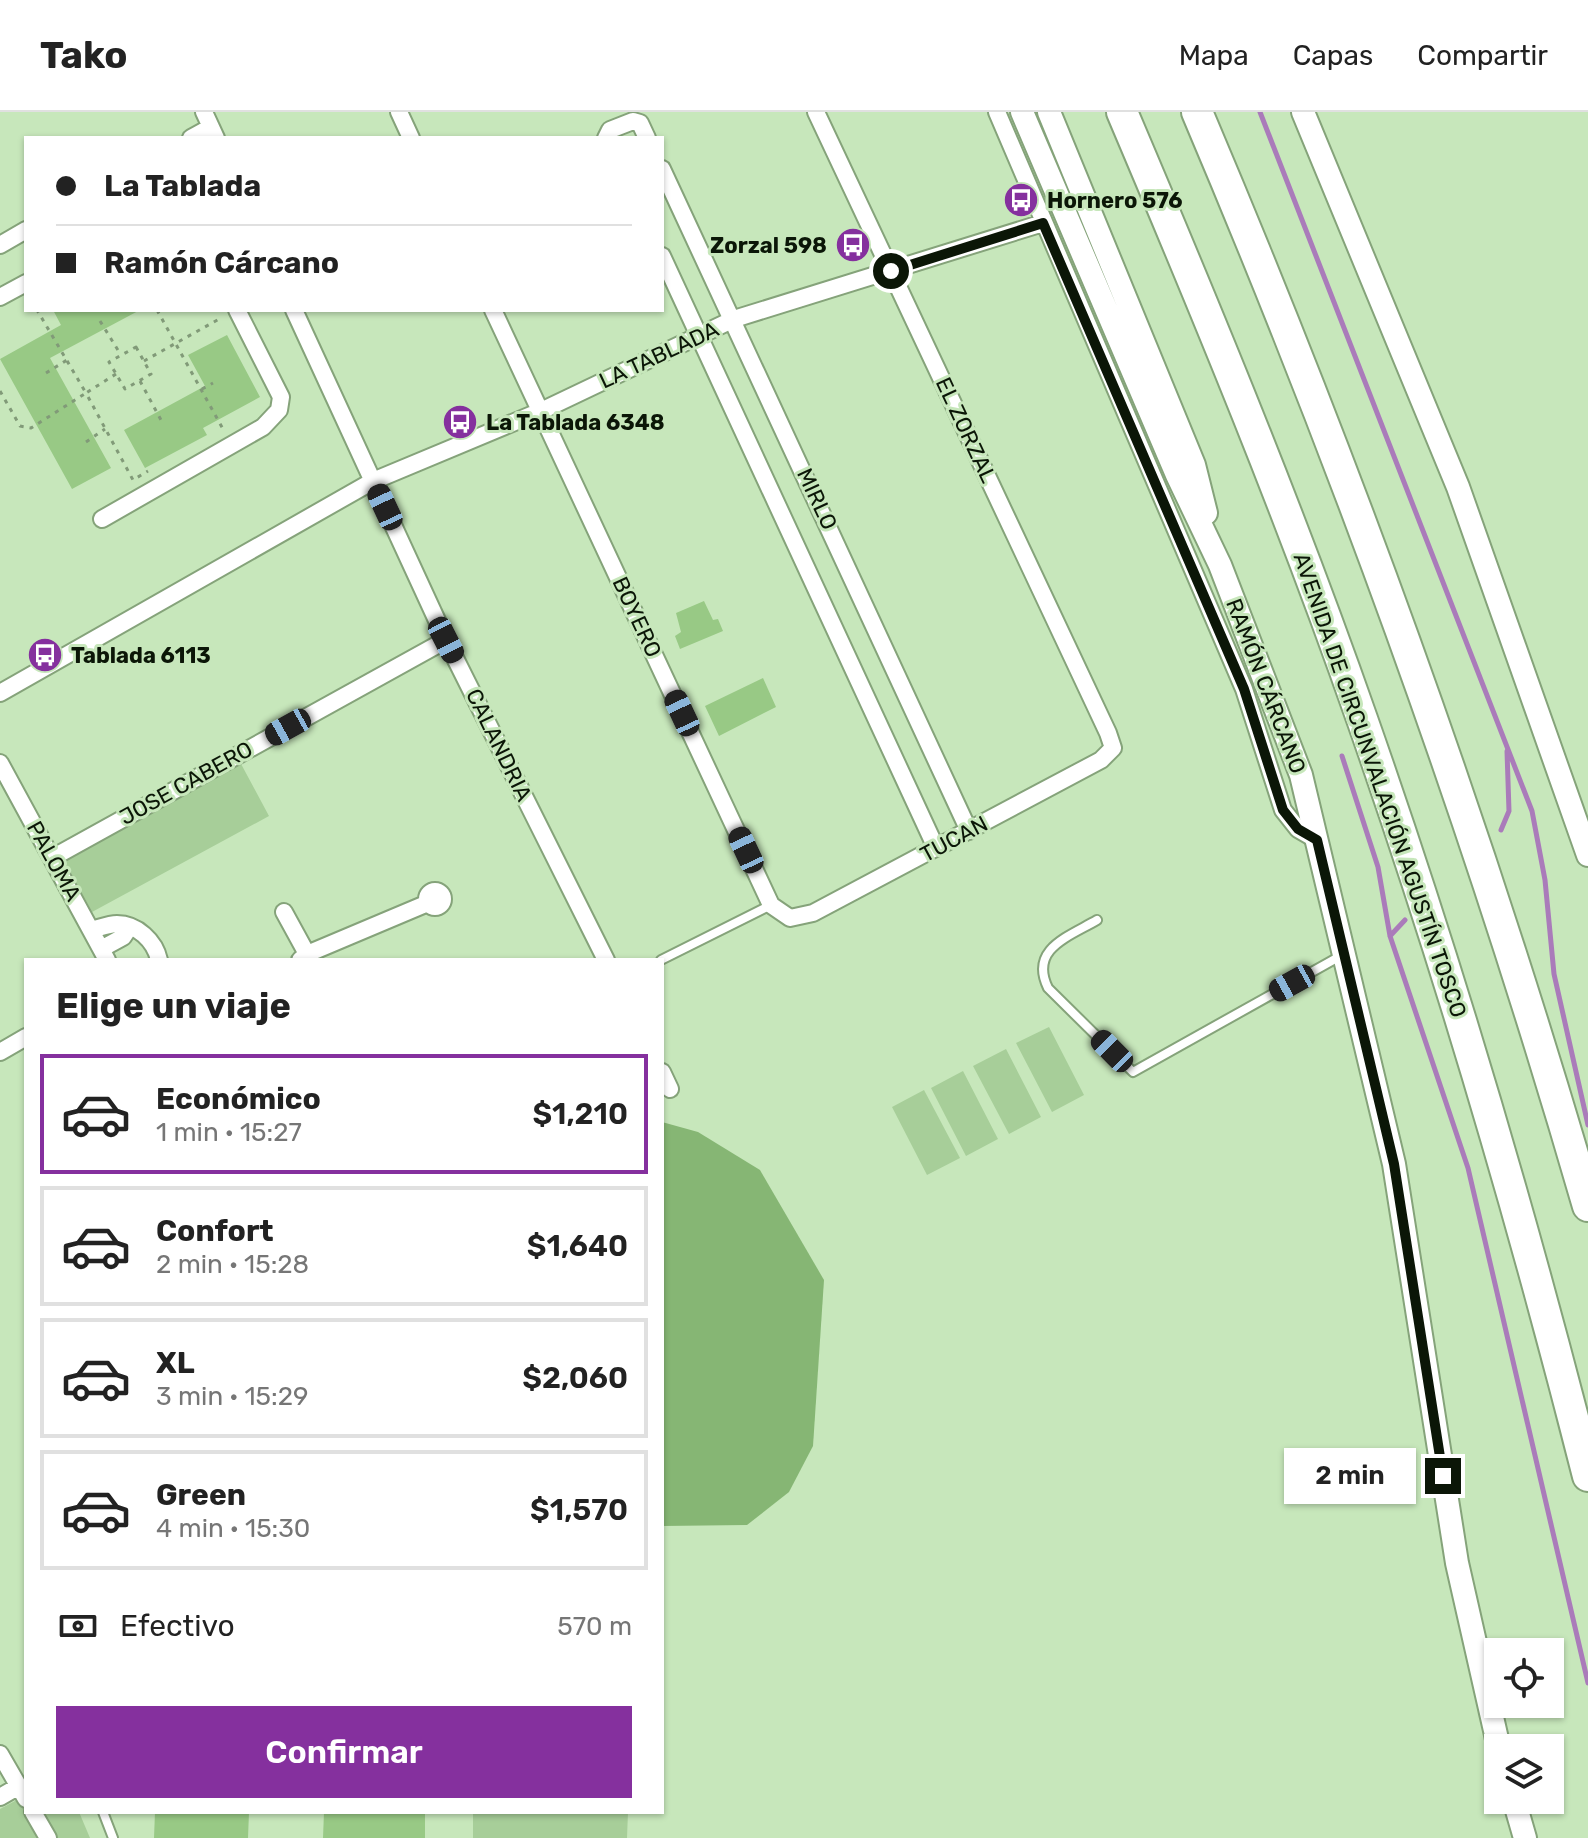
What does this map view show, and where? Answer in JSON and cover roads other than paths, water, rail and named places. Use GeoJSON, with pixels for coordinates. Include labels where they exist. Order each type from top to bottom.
{"type":"FeatureCollection","features":[{"type":"Feature","properties":{"kind":"highway","name":"AVENIDA DE CIRCUNVALACIÓN AGUSTÍN TOSCO"},"geometry":{"type":"LineString","coordinates":[[1122,112],[1256,434],[1362,720],[1480,1081],[1588,1476]]}},
{"type":"Feature","properties":{"kind":"highway"},"geometry":{"type":"LineString","coordinates":[[1197,112],[1313,392],[1427,696],[1508,938],[1588,1206]]}},
{"type":"Feature","properties":{"kind":"main road","name":"RAMÓN CÁRCANO"},"geometry":{"type":"LineString","coordinates":[[1022,112],[1177,475],[1220,565],[1301,775],[1394,1164],[1457,1563],[1496,1734]]}},
{"type":"Feature","properties":{"kind":"main road","name":"RAMÓN CÁRCANO"},"geometry":{"type":"LineString","coordinates":[[1049,112],[1194,465],[1220,565]]}},
{"type":"Feature","properties":{"kind":"main road"},"geometry":{"type":"LineString","coordinates":[[1303,112],[1458,487],[1588,855]]}},
{"type":"Feature","properties":{"kind":"main road"},"geometry":{"type":"LineString","coordinates":[[1518,1814],[1525,1838]]}},
{"type":"Feature","properties":{"kind":"street"},"geometry":{"type":"LineString","coordinates":[[399,112],[410,136]]}},
{"type":"Feature","properties":{"kind":"street","name":"EL ZORZAL"},"geometry":{"type":"LineString","coordinates":[[816,112],[1113,748]]}},
{"type":"Feature","properties":{"kind":"street"},"geometry":{"type":"LineString","coordinates":[[997,112],[1244,689],[1283,810],[1298,829],[1317,840]]}},
{"type":"Feature","properties":{"kind":"street"},"geometry":{"type":"LineString","coordinates":[[607,136],[610,130],[633,121],[640,123],[646,136]]}},
{"type":"Feature","properties":{"kind":"street","name":"MIRLO"},"geometry":{"type":"LineString","coordinates":[[664,173],[969,831]]}},
{"type":"Feature","properties":{"kind":"street","name":"LA TABLADA"},"geometry":{"type":"LineString","coordinates":[[0,693],[373,481],[541,411],[734,319],[1043,223]]}},
{"type":"Feature","properties":{"kind":"street"},"geometry":{"type":"LineString","coordinates":[[0,245],[24,231]]}},
{"type":"Feature","properties":{"kind":"street","name":"MIRLO"},"geometry":{"type":"LineString","coordinates":[[664,260],[936,848]]}},
{"type":"Feature","properties":{"kind":"street"},"geometry":{"type":"LineString","coordinates":[[0,297],[24,284]]}},
{"type":"Feature","properties":{"kind":"street","name":"CALANDRIA"},"geometry":{"type":"LineString","coordinates":[[295,312],[446,640],[605,958]]}},
{"type":"Feature","properties":{"kind":"street","name":"BOYERO"},"geometry":{"type":"LineString","coordinates":[[494,312],[771,905]]}},
{"type":"Feature","properties":{"kind":"street"},"geometry":{"type":"LineString","coordinates":[[102,519],[263,427],[279,410],[281,397],[231,313]]}},
{"type":"Feature","properties":{"kind":"street","name":"JOSE CABERO"},"geometry":{"type":"LineString","coordinates":[[52,858],[446,640]]}},
{"type":"Feature","properties":{"kind":"street","name":"TUCAN"},"geometry":{"type":"LineString","coordinates":[[771,905],[790,918],[813,913],[1101,760],[1113,748]]}},
{"type":"Feature","properties":{"kind":"street","name":"PALOMA"},"geometry":{"type":"LineString","coordinates":[[0,763],[104,955]]}},
{"type":"Feature","properties":{"kind":"street"},"geometry":{"type":"LineString","coordinates":[[284,912],[303,957],[428,903]]}},
{"type":"Feature","properties":{"kind":"street"},"geometry":{"type":"LineString","coordinates":[[91,930],[119,924],[137,929],[150,940],[158,958]]}},
{"type":"Feature","properties":{"kind":"street"},"geometry":{"type":"LineString","coordinates":[[104,955],[129,928]]}},
{"type":"Feature","properties":{"kind":"street"},"geometry":{"type":"LineString","coordinates":[[0,1052],[24,1038]]}},
{"type":"Feature","properties":{"kind":"street"},"geometry":{"type":"LineString","coordinates":[[664,1076],[670,1089]]}},
{"type":"Feature","properties":{"kind":"street"},"geometry":{"type":"LineString","coordinates":[[0,1754],[24,1789],[0,1797]]}},
{"type":"Feature","properties":{"kind":"street"},"geometry":{"type":"LineString","coordinates":[[34,1814],[48,1838]]}},
{"type":"Feature","properties":{"kind":"lane"},"geometry":{"type":"LineString","coordinates":[[664,958],[771,905]]}},
{"type":"Feature","properties":{"kind":"lane"},"geometry":{"type":"LineString","coordinates":[[1097,920],[1043,958],[1041,973],[1048,988],[1133,1072],[1344,954]]}},
{"type":"Feature","properties":{"kind":"lane"},"geometry":{"type":"LineString","coordinates":[[104,1814],[113,1838]]}},
{"type":"Feature","properties":{"kind":"waterway"},"geometry":{"type":"LineString","coordinates":[[1260,112],[1532,811],[1545,880],[1554,974],[1588,1125]]}},
{"type":"Feature","properties":{"kind":"waterway"},"geometry":{"type":"LineString","coordinates":[[1501,830],[1509,811],[1507,751]]}},
{"type":"Feature","properties":{"kind":"waterway"},"geometry":{"type":"LineString","coordinates":[[1342,756],[1378,867],[1390,936],[1468,1168],[1588,1683]]}},
{"type":"Feature","properties":{"kind":"waterway"},"geometry":{"type":"LineString","coordinates":[[1390,936],[1405,920]]}},
{"type":"Feature","properties":{"kind":"place","name":"Hornero 576"},"geometry":{"type":"Point","coordinates":[1021,200]}},
{"type":"Feature","properties":{"kind":"place","name":"Zorzal 598"},"geometry":{"type":"Point","coordinates":[853,245]}},
{"type":"Feature","properties":{"kind":"place","name":"La Tablada 6348"},"geometry":{"type":"Point","coordinates":[460,422]}},
{"type":"Feature","properties":{"kind":"place","name":"Tablada 6113"},"geometry":{"type":"Point","coordinates":[45,655]}}]}
